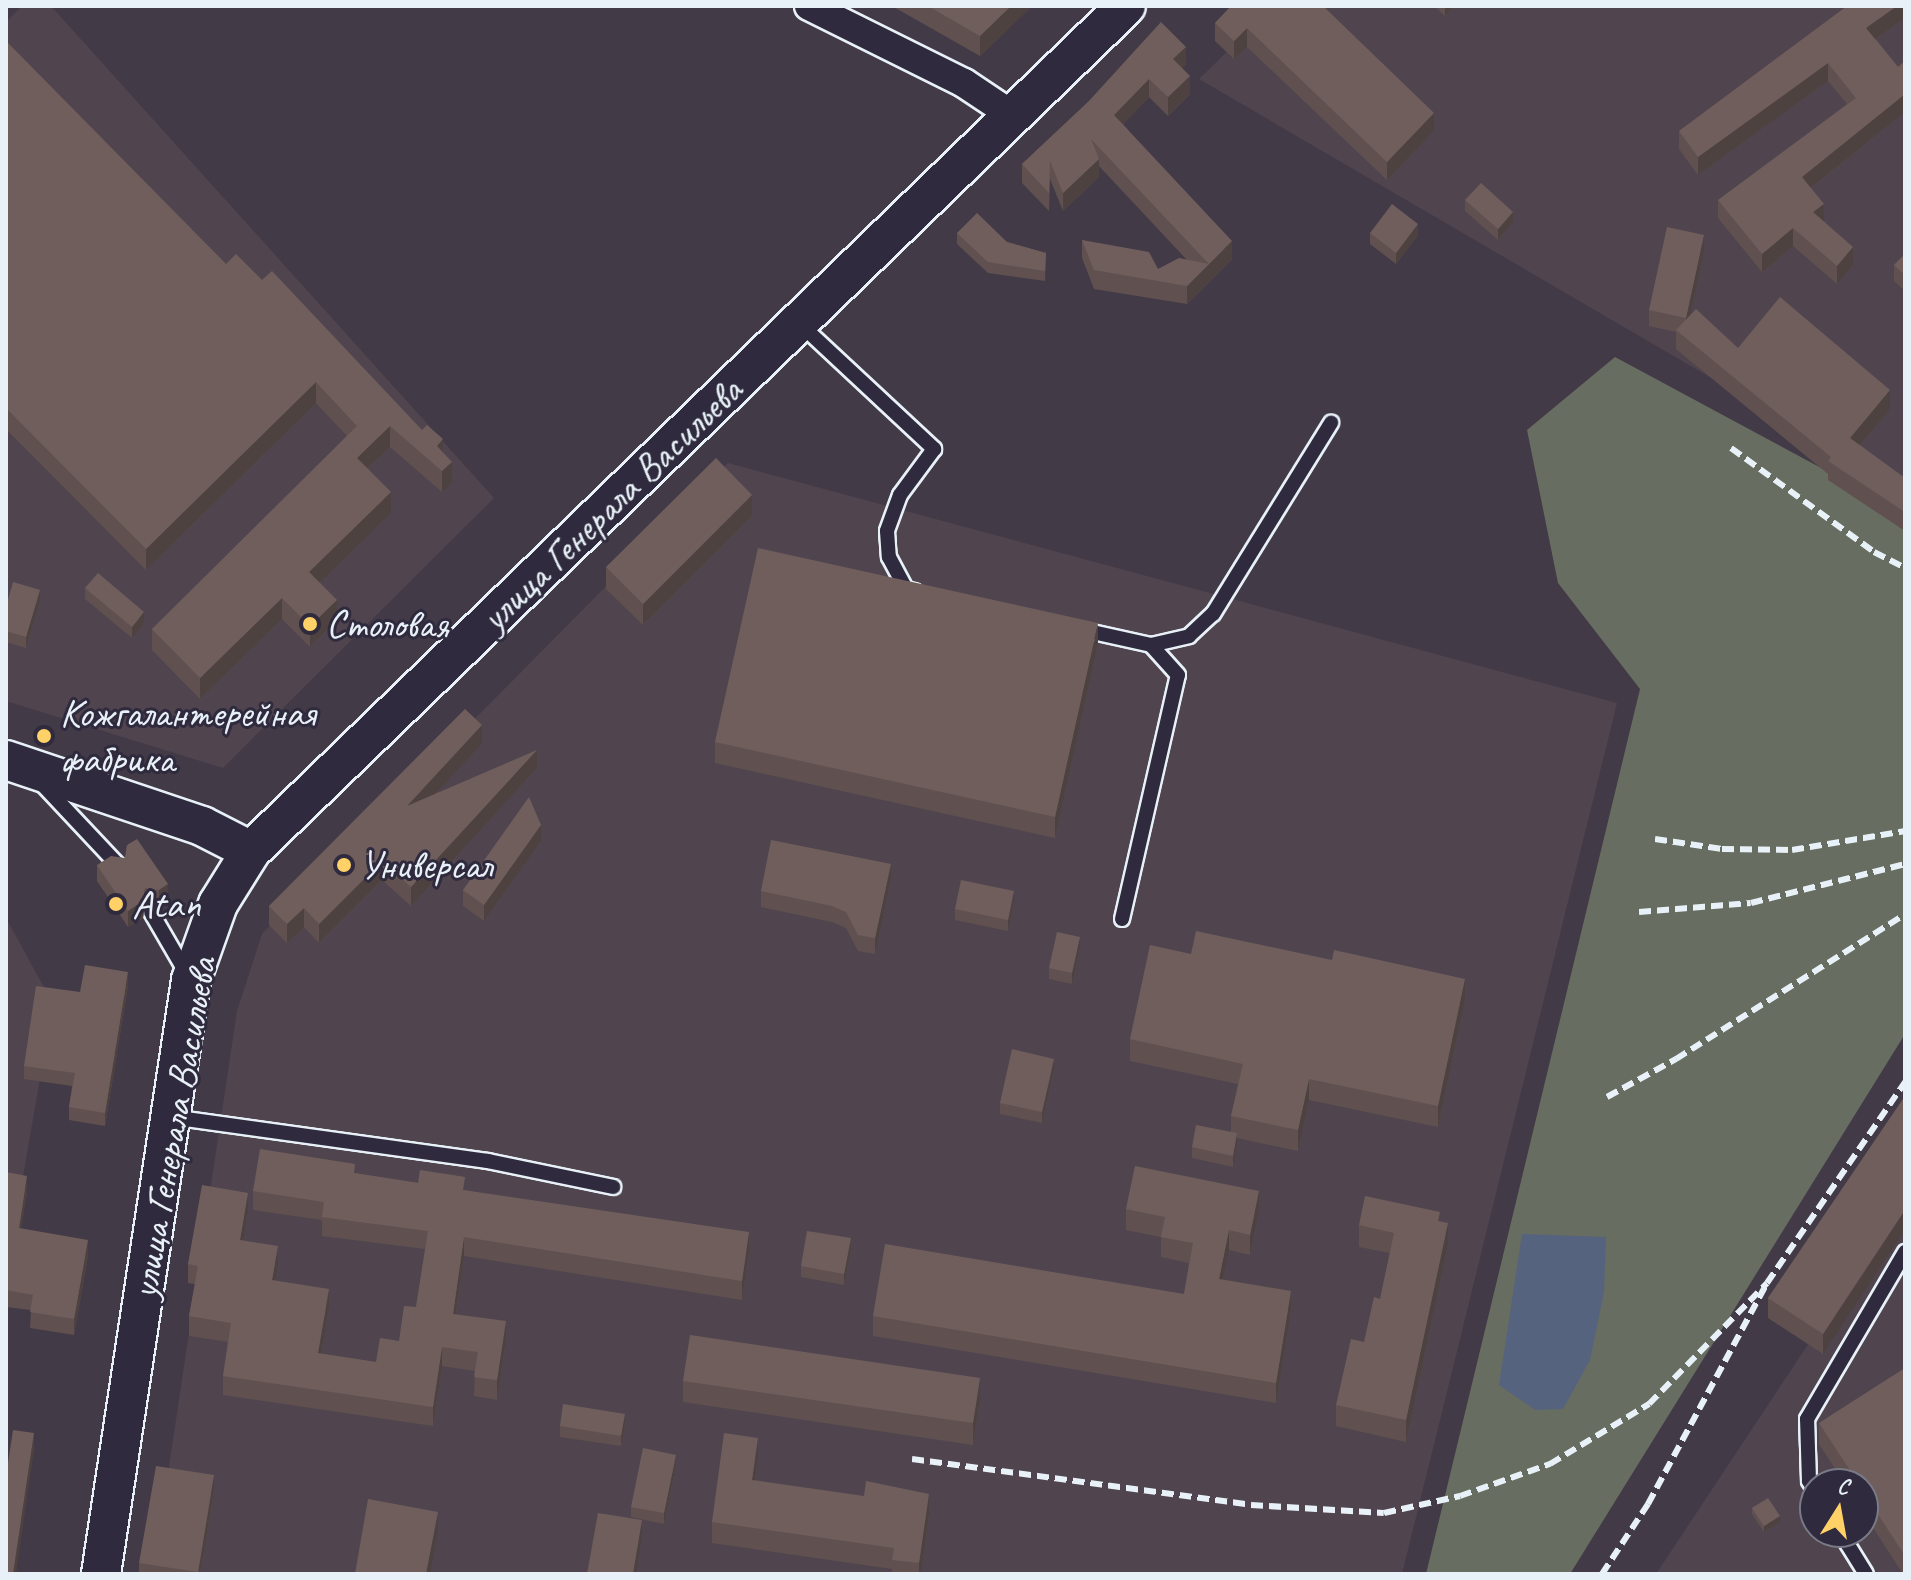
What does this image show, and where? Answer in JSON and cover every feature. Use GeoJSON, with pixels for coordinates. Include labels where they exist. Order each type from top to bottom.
{"type":"FeatureCollection","features":[{"type":"Feature","properties":{"kind":"main road","name":"улица Генерала Васильева"},"geometry":{"type":"LineString","coordinates":[[101,1574],[191,980],[218,904],[251,851],[1015,117],[1126,6]]}},
{"type":"Feature","properties":{"kind":"main road"},"geometry":{"type":"LineString","coordinates":[[16,763],[202,826],[251,851]]}},
{"type":"Feature","properties":{"kind":"street"},"geometry":{"type":"LineString","coordinates":[[809,6],[964,83],[1015,117]]}},
{"type":"Feature","properties":{"kind":"lane"},"geometry":{"type":"LineString","coordinates":[[799,323],[934,449],[900,495],[887,531],[889,557],[906,589],[937,596]]}},
{"type":"Feature","properties":{"kind":"lane"},"geometry":{"type":"LineString","coordinates":[[1059,624],[1151,645],[1189,636],[1213,614],[1331,423]]}},
{"type":"Feature","properties":{"kind":"lane"},"geometry":{"type":"LineString","coordinates":[[1122,919],[1178,675],[1151,645]]}},
{"type":"Feature","properties":{"kind":"lane"},"geometry":{"type":"LineString","coordinates":[[16,763],[119,866]]}},
{"type":"Feature","properties":{"kind":"lane"},"geometry":{"type":"LineString","coordinates":[[151,912],[191,980]]}},
{"type":"Feature","properties":{"kind":"lane"},"geometry":{"type":"LineString","coordinates":[[170,1117],[488,1161],[613,1187]]}},
{"type":"Feature","properties":{"kind":"lane"},"geometry":{"type":"LineString","coordinates":[[1809,1468],[1807,1419],[1905,1252]]}},
{"type":"Feature","properties":{"kind":"lane"},"geometry":{"type":"LineString","coordinates":[[1850,1548],[1866,1574]]}},
{"type":"Feature","properties":{"kind":"shaded area"},"geometry":{"type":"Polygon","coordinates":[[[22,6],[51,6],[494,498],[223,768],[6,701],[6,22],[22,6]]]}},
{"type":"Feature","properties":{"kind":"shaded area"},"geometry":{"type":"Polygon","coordinates":[[[1274,6],[1905,6],[1905,491],[1199,79],[1274,6]]]}},
{"type":"Feature","properties":{"kind":"shaded area"},"geometry":{"type":"Polygon","coordinates":[[[728,463],[1617,703],[1402,1574],[153,1574],[237,1011],[262,934],[728,463]]]}},
{"type":"Feature","properties":{"kind":"shaded area"},"geometry":{"type":"Polygon","coordinates":[[[6,918],[53,1004],[6,1274],[6,918]]]}},
{"type":"Feature","properties":{"kind":"shaded area"},"geometry":{"type":"Polygon","coordinates":[[[1905,1198],[1905,1574],[1656,1574],[1905,1198]]]}},
{"type":"Feature","properties":{"kind":"green space"},"geometry":{"type":"Polygon","coordinates":[[[1615,357],[1905,513],[1905,1034],[1570,1574],[1426,1574],[1640,689],[1558,583],[1527,430],[1615,357]]]}},
{"type":"Feature","properties":{"kind":"water"},"geometry":{"type":"Polygon","coordinates":[[[1522,1234],[1606,1237],[1604,1292],[1590,1360],[1563,1409],[1535,1410],[1499,1385],[1522,1234]]]}},
{"type":"Feature","properties":{"kind":"building"},"geometry":{"type":"Polygon","coordinates":[[[928,6],[1011,6],[980,36],[928,6]]]}},
{"type":"Feature","properties":{"kind":"building"},"geometry":{"type":"Polygon","coordinates":[[[1231,6],[1323,6],[1434,113],[1387,162],[1247,28],[1234,41],[1215,23],[1231,6]]]}},
{"type":"Feature","properties":{"kind":"building"},"geometry":{"type":"Polygon","coordinates":[[[1847,6],[1897,6],[1866,28],[1898,67],[1905,61],[1905,94],[1802,177],[1824,204],[1813,212],[1853,247],[1837,266],[1793,228],[1762,254],[1718,200],[1856,98],[1828,63],[1698,157],[1679,131],[1847,6]]]}},
{"type":"Feature","properties":{"kind":"building"},"geometry":{"type":"Polygon","coordinates":[[[1161,22],[1186,47],[1173,59],[1190,76],[1168,97],[1149,79],[1114,115],[1232,241],[1209,264],[1091,139],[1099,159],[1063,193],[1050,161],[1049,193],[1022,164],[1088,102],[1161,22]]]}},
{"type":"Feature","properties":{"kind":"building"},"geometry":{"type":"Polygon","coordinates":[[[6,41],[226,264],[236,254],[262,280],[272,271],[422,430],[427,425],[443,439],[437,446],[452,462],[442,471],[390,426],[357,458],[391,492],[309,572],[337,600],[310,626],[282,598],[200,678],[152,629],[357,426],[316,382],[146,549],[6,408],[6,41]]]}},
{"type":"Feature","properties":{"kind":"building"},"geometry":{"type":"Polygon","coordinates":[[[1481,183],[1513,212],[1498,229],[1465,200],[1481,183]]]}},
{"type":"Feature","properties":{"kind":"building"},"geometry":{"type":"Polygon","coordinates":[[[1392,204],[1418,224],[1396,253],[1370,233],[1392,204]]]}},
{"type":"Feature","properties":{"kind":"building"},"geometry":{"type":"Polygon","coordinates":[[[977,213],[1007,242],[1046,253],[1045,271],[988,262],[957,233],[977,213]]]}},
{"type":"Feature","properties":{"kind":"building"},"geometry":{"type":"Polygon","coordinates":[[[1667,227],[1704,235],[1686,318],[1649,310],[1667,227]]]}},
{"type":"Feature","properties":{"kind":"building"},"geometry":{"type":"Polygon","coordinates":[[[1082,240],[1149,252],[1158,269],[1179,258],[1209,264],[1187,286],[1094,270],[1082,240]]]}},
{"type":"Feature","properties":{"kind":"building"},"geometry":{"type":"Polygon","coordinates":[[[1905,254],[1905,275],[1894,265],[1905,254]]]}},
{"type":"Feature","properties":{"kind":"building"},"geometry":{"type":"Polygon","coordinates":[[[1780,297],[1890,390],[1850,438],[1905,478],[1905,512],[1828,461],[1831,457],[1676,330],[1696,309],[1738,348],[1780,297]]]}},
{"type":"Feature","properties":{"kind":"building"},"geometry":{"type":"Polygon","coordinates":[[[716,458],[752,495],[643,604],[606,567],[716,458]]]}},
{"type":"Feature","properties":{"kind":"building"},"geometry":{"type":"Polygon","coordinates":[[[758,548],[1098,623],[1055,817],[715,742],[758,548]]]}},
{"type":"Feature","properties":{"kind":"building"},"geometry":{"type":"Polygon","coordinates":[[[98,573],[144,612],[132,627],[85,588],[98,573]]]}},
{"type":"Feature","properties":{"kind":"building"},"geometry":{"type":"Polygon","coordinates":[[[13,582],[40,590],[26,637],[6,631],[6,607],[13,582]]]}},
{"type":"Feature","properties":{"kind":"building"},"geometry":{"type":"Polygon","coordinates":[[[465,709],[482,725],[407,806],[537,750],[411,887],[382,861],[319,924],[304,908],[287,924],[269,906],[465,709]]]}},
{"type":"Feature","properties":{"kind":"building"},"geometry":{"type":"Polygon","coordinates":[[[529,797],[541,825],[484,905],[463,890],[529,797]]]}},
{"type":"Feature","properties":{"kind":"building"},"geometry":{"type":"Polygon","coordinates":[[[137,839],[168,884],[159,890],[145,888],[143,901],[128,911],[97,865],[111,856],[125,858],[127,845],[137,839]]]}},
{"type":"Feature","properties":{"kind":"building"},"geometry":{"type":"Polygon","coordinates":[[[771,840],[891,864],[875,938],[858,935],[846,912],[832,906],[761,891],[771,840]]]}},
{"type":"Feature","properties":{"kind":"building"},"geometry":{"type":"Polygon","coordinates":[[[961,880],[1014,891],[1008,920],[955,909],[961,880]]]}},
{"type":"Feature","properties":{"kind":"building"},"geometry":{"type":"Polygon","coordinates":[[[1196,931],[1332,960],[1334,950],[1465,979],[1438,1106],[1309,1079],[1298,1130],[1231,1116],[1243,1064],[1130,1039],[1150,945],[1191,954],[1196,931]]]}},
{"type":"Feature","properties":{"kind":"building"},"geometry":{"type":"Polygon","coordinates":[[[1057,932],[1080,937],[1072,973],[1049,968],[1057,932]]]}},
{"type":"Feature","properties":{"kind":"building"},"geometry":{"type":"Polygon","coordinates":[[[85,965],[128,972],[105,1113],[69,1107],[75,1073],[24,1066],[36,986],[80,992],[85,965]]]}},
{"type":"Feature","properties":{"kind":"building"},"geometry":{"type":"Polygon","coordinates":[[[1012,1049],[1054,1059],[1042,1112],[1000,1103],[1012,1049]]]}},
{"type":"Feature","properties":{"kind":"building"},"geometry":{"type":"Polygon","coordinates":[[[1905,1096],[1905,1210],[1823,1334],[1768,1298],[1905,1096]]]}},
{"type":"Feature","properties":{"kind":"building"},"geometry":{"type":"Polygon","coordinates":[[[1196,1125],[1237,1133],[1233,1156],[1192,1147],[1196,1125]]]}},
{"type":"Feature","properties":{"kind":"building"},"geometry":{"type":"Polygon","coordinates":[[[260,1149],[355,1164],[354,1173],[418,1183],[420,1170],[465,1177],[463,1190],[749,1232],[742,1281],[464,1237],[453,1314],[506,1321],[497,1380],[474,1377],[478,1352],[442,1347],[433,1407],[223,1376],[231,1323],[189,1316],[198,1266],[188,1264],[202,1185],[248,1193],[240,1240],[278,1246],[272,1280],[329,1289],[318,1353],[376,1362],[380,1338],[399,1341],[404,1306],[416,1307],[428,1231],[322,1217],[324,1202],[253,1191],[260,1149]]]}},
{"type":"Feature","properties":{"kind":"building"},"geometry":{"type":"Polygon","coordinates":[[[1135,1166],[1259,1191],[1250,1235],[1229,1230],[1219,1279],[1291,1291],[1276,1383],[873,1316],[885,1244],[1184,1294],[1193,1243],[1161,1237],[1165,1217],[1126,1209],[1135,1166]]]}},
{"type":"Feature","properties":{"kind":"building"},"geometry":{"type":"Polygon","coordinates":[[[6,1172],[27,1176],[19,1228],[88,1240],[74,1319],[30,1312],[33,1295],[6,1290],[6,1172]]]}},
{"type":"Feature","properties":{"kind":"building"},"geometry":{"type":"Polygon","coordinates":[[[1365,1196],[1440,1212],[1438,1221],[1448,1223],[1406,1420],[1336,1405],[1351,1339],[1364,1342],[1374,1297],[1380,1299],[1394,1233],[1359,1225],[1365,1196]]]}},
{"type":"Feature","properties":{"kind":"building"},"geometry":{"type":"Polygon","coordinates":[[[807,1231],[851,1238],[844,1274],[801,1266],[807,1231]]]}},
{"type":"Feature","properties":{"kind":"building"},"geometry":{"type":"Polygon","coordinates":[[[690,1335],[980,1378],[973,1423],[683,1381],[690,1335]]]}},
{"type":"Feature","properties":{"kind":"building"},"geometry":{"type":"Polygon","coordinates":[[[1905,1368],[1905,1556],[1879,1516],[1879,1468],[1849,1468],[1819,1423],[1905,1368]]]}},
{"type":"Feature","properties":{"kind":"building"},"geometry":{"type":"Polygon","coordinates":[[[563,1404],[625,1414],[621,1436],[560,1426],[563,1404]]]}},
{"type":"Feature","properties":{"kind":"building"},"geometry":{"type":"Polygon","coordinates":[[[13,1430],[34,1433],[13,1574],[6,1574],[6,1476],[13,1430]]]}},
{"type":"Feature","properties":{"kind":"building"},"geometry":{"type":"Polygon","coordinates":[[[724,1433],[758,1438],[752,1480],[864,1496],[866,1481],[929,1494],[919,1563],[892,1560],[894,1548],[712,1522],[724,1433]]]}},
{"type":"Feature","properties":{"kind":"building"},"geometry":{"type":"Polygon","coordinates":[[[643,1448],[676,1455],[664,1513],[631,1507],[643,1448]]]}},
{"type":"Feature","properties":{"kind":"building"},"geometry":{"type":"Polygon","coordinates":[[[156,1466],[214,1475],[198,1572],[139,1563],[156,1466]]]}},
{"type":"Feature","properties":{"kind":"building"},"geometry":{"type":"Polygon","coordinates":[[[1768,1498],[1780,1516],[1764,1526],[1752,1508],[1768,1498]]]}},
{"type":"Feature","properties":{"kind":"building"},"geometry":{"type":"Polygon","coordinates":[[[368,1499],[438,1512],[426,1574],[355,1574],[368,1499]]]}},
{"type":"Feature","properties":{"kind":"building"},"geometry":{"type":"Polygon","coordinates":[[[598,1513],[642,1520],[633,1574],[587,1574],[598,1513]]]}},
{"type":"Feature","properties":{"kind":"railway"},"geometry":{"type":"LineString","coordinates":[[1731,448],[1874,552],[1905,568]]}},
{"type":"Feature","properties":{"kind":"railway"},"geometry":{"type":"LineString","coordinates":[[1655,839],[1722,849],[1792,850],[1905,831]]}},
{"type":"Feature","properties":{"kind":"railway"},"geometry":{"type":"LineString","coordinates":[[1639,912],[1751,903],[1905,864]]}},
{"type":"Feature","properties":{"kind":"railway"},"geometry":{"type":"LineString","coordinates":[[1607,1097],[1676,1059],[1905,914]]}},
{"type":"Feature","properties":{"kind":"railway"},"geometry":{"type":"LineString","coordinates":[[1602,1574],[1648,1504],[1767,1283],[1905,1082]]}},
{"type":"Feature","properties":{"kind":"railway"},"geometry":{"type":"LineString","coordinates":[[912,1459],[1251,1505],[1384,1513],[1460,1496],[1550,1464],[1649,1404],[1767,1283]]}},
{"type":"Feature","properties":{"kind":"place","name":"Столовая"},"geometry":{"type":"Point","coordinates":[310,624]}},
{"type":"Feature","properties":{"kind":"place","name":"Кожгалантерейная фабрика"},"geometry":{"type":"Point","coordinates":[44,736]}},
{"type":"Feature","properties":{"kind":"place","name":"Универсал"},"geometry":{"type":"Point","coordinates":[344,865]}},
{"type":"Feature","properties":{"kind":"place","name":"Atan"},"geometry":{"type":"Point","coordinates":[116,904]}}]}
